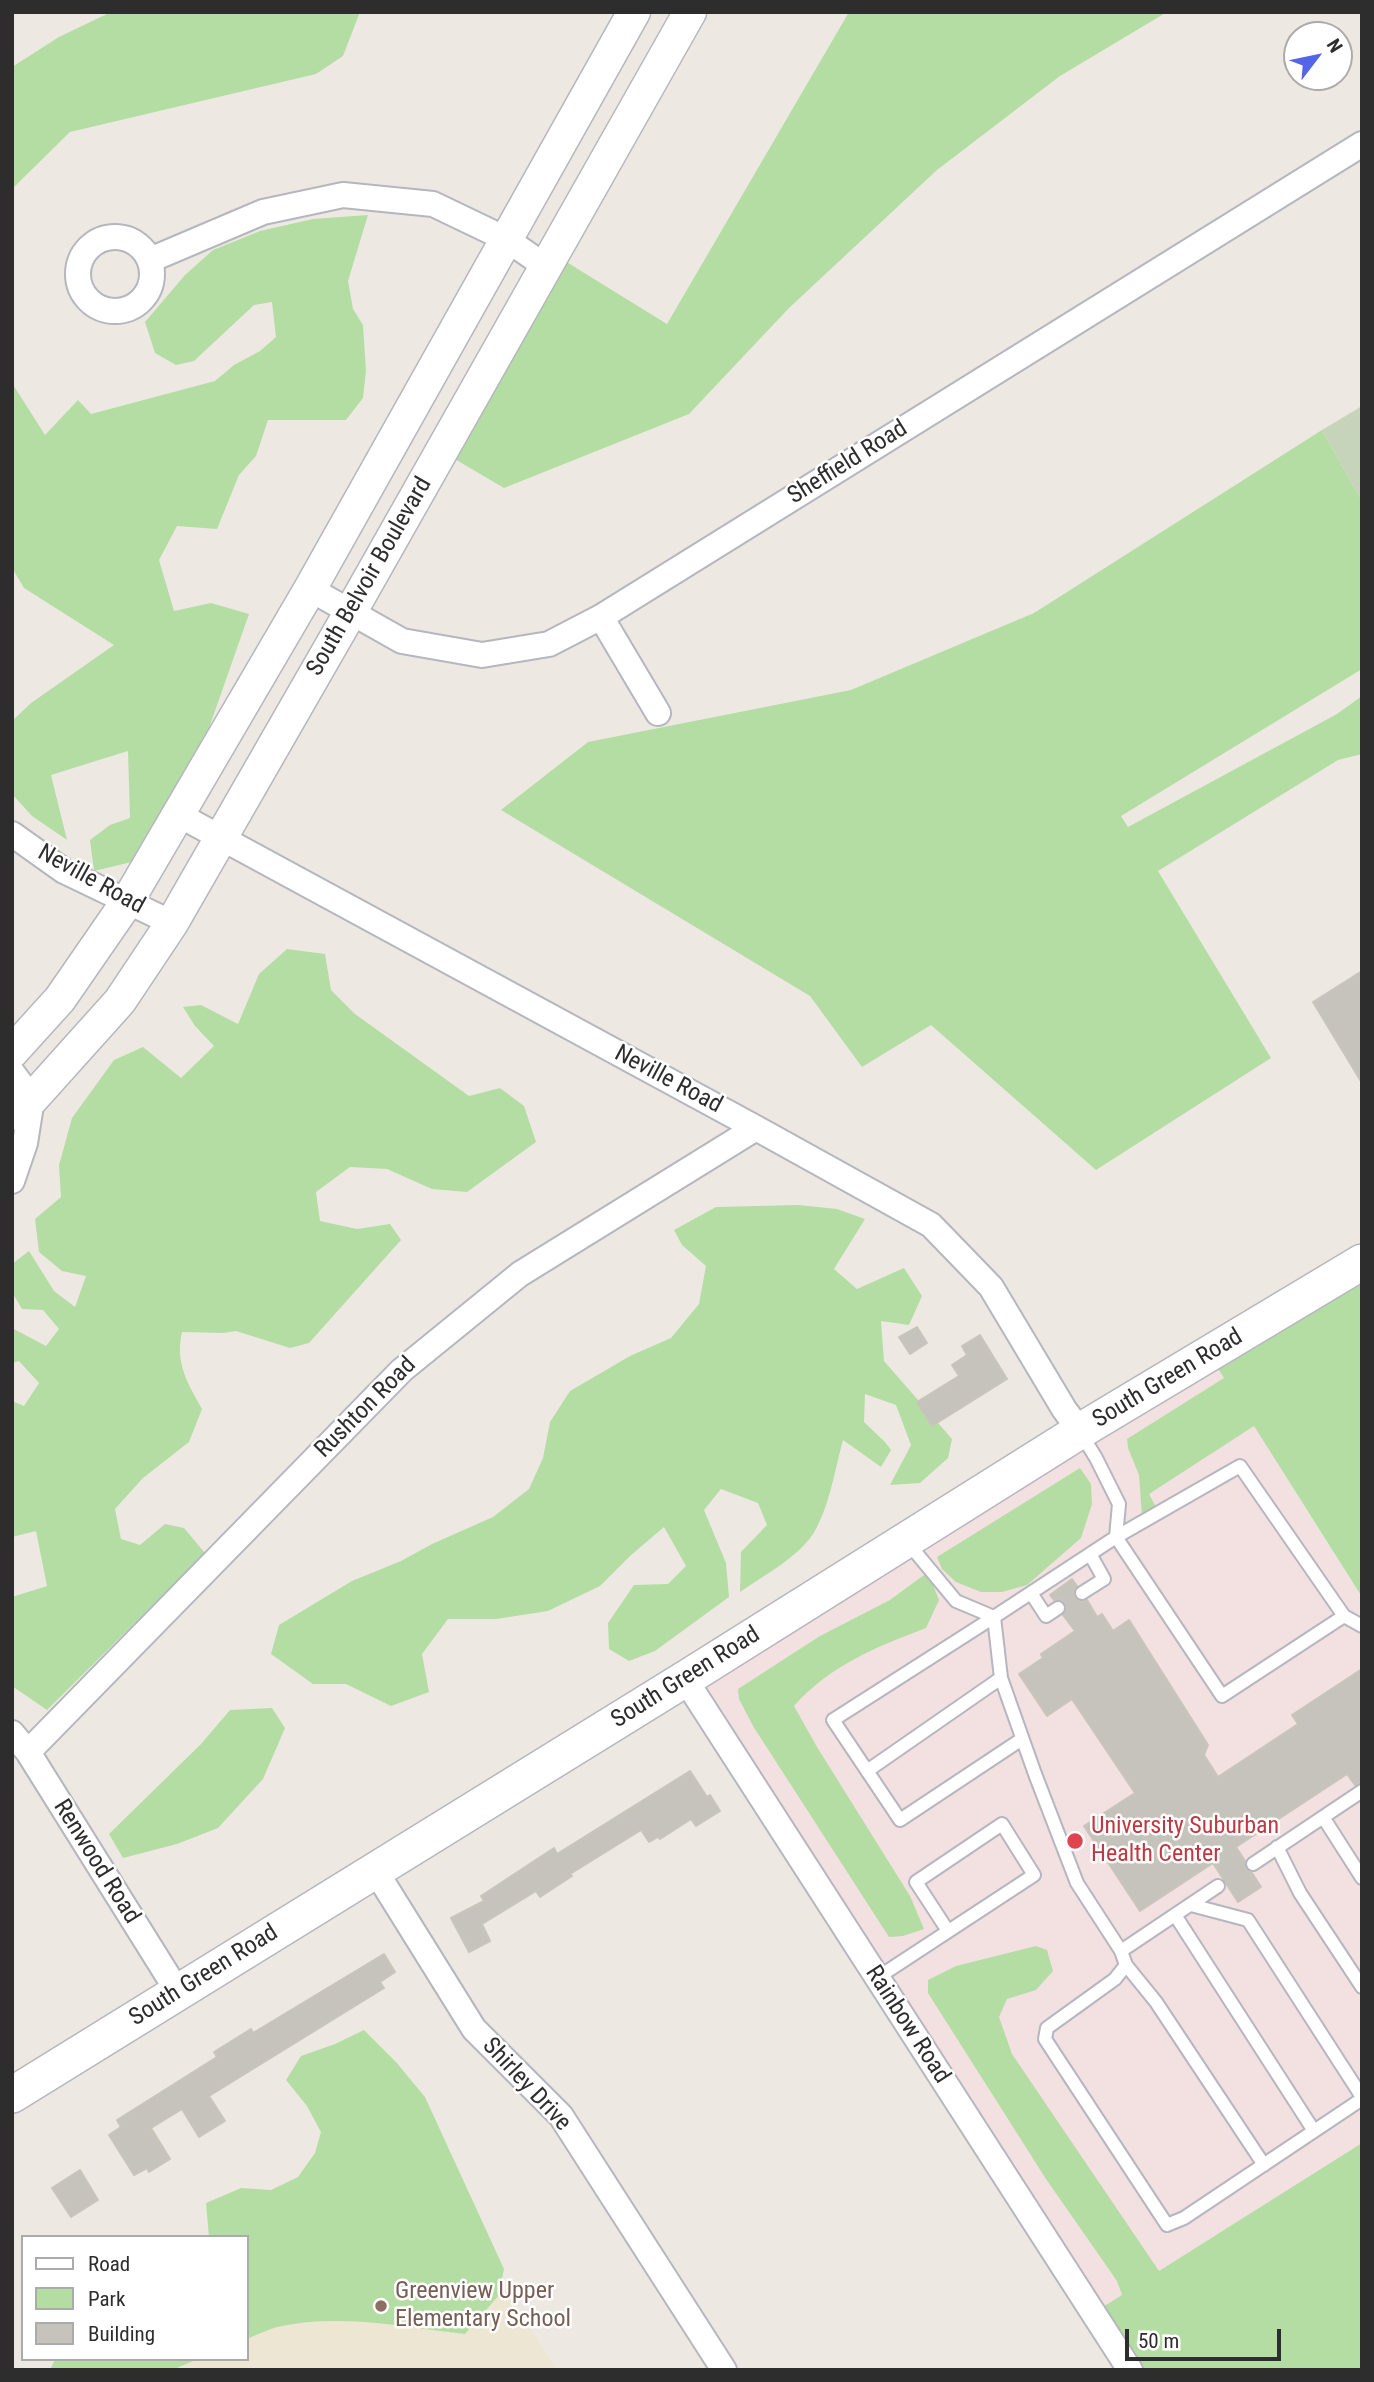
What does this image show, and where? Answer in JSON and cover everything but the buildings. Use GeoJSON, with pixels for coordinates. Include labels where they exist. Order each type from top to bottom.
{"type":"FeatureCollection","features":[{"type":"Feature","properties":{"kind":"main road","name":"South Green Road"},"geometry":{"type":"LineString","coordinates":[[12,2095],[1080,1431],[1362,1262]]}},
{"type":"Feature","properties":{"kind":"street","name":"South Belvoir Boulevard"},"geometry":{"type":"LineString","coordinates":[[12,1052],[60,999],[127,902],[310,589],[634,12]]}},
{"type":"Feature","properties":{"kind":"street","name":"South Belvoir Boulevard"},"geometry":{"type":"LineString","coordinates":[[22,1107],[120,1002],[172,923],[351,613],[690,12]]}},
{"type":"Feature","properties":{"kind":"street","name":"Sheffield Road"},"geometry":{"type":"LineString","coordinates":[[310,589],[402,641],[482,655],[549,644],[601,617],[1362,144]]}},
{"type":"Feature","properties":{"kind":"street"},"geometry":{"type":"LineString","coordinates":[[150,260],[263,212],[343,195],[433,204],[506,239],[545,266]]}},
{"type":"Feature","properties":{"kind":"street"},"geometry":{"type":"LineString","coordinates":[[601,617],[658,713]]}},
{"type":"Feature","properties":{"kind":"street","name":"Neville Road"},"geometry":{"type":"LineString","coordinates":[[179,815],[931,1225],[991,1287],[1080,1431]]}},
{"type":"Feature","properties":{"kind":"street","name":"Neville Road"},"geometry":{"type":"LineString","coordinates":[[12,834],[64,871],[172,923]]}},
{"type":"Feature","properties":{"kind":"street"},"geometry":{"type":"LineString","coordinates":[[12,1072],[22,1107],[25,1143],[12,1181]]}},
{"type":"Feature","properties":{"kind":"street","name":"Rushton Road"},"geometry":{"type":"LineString","coordinates":[[20,1743],[402,1370],[520,1275],[756,1128]]}},
{"type":"Feature","properties":{"kind":"street","name":"Rainbow Road"},"geometry":{"type":"LineString","coordinates":[[685,1679],[1130,2370]]}},
{"type":"Feature","properties":{"kind":"street","name":"Renwood Road"},"geometry":{"type":"LineString","coordinates":[[20,1743],[178,1992]]}},
{"type":"Feature","properties":{"kind":"street","name":"Shirley Drive"},"geometry":{"type":"LineString","coordinates":[[375,1870],[474,2029],[561,2116],[724,2370]]}},
{"type":"Feature","properties":{"kind":"lane"},"geometry":{"type":"LineString","coordinates":[[1080,1431],[1119,1504],[1116,1537],[1222,1696],[1345,1616]]}},
{"type":"Feature","properties":{"kind":"lane"},"geometry":{"type":"LineString","coordinates":[[1023,1739],[900,1820],[834,1720],[1116,1537],[1240,1466],[1345,1616],[1362,1626]]}},
{"type":"Feature","properties":{"kind":"lane"},"geometry":{"type":"LineString","coordinates":[[906,1541],[956,1601],[994,1617]]}},
{"type":"Feature","properties":{"kind":"lane"},"geometry":{"type":"LineString","coordinates":[[1082,1593],[1104,1579],[1090,1554]]}},
{"type":"Feature","properties":{"kind":"lane"},"geometry":{"type":"LineString","coordinates":[[1031,1592],[1046,1616],[1058,1608]]}},
{"type":"Feature","properties":{"kind":"lane"},"geometry":{"type":"LineString","coordinates":[[994,1617],[1001,1678],[1077,1883],[1121,1951],[1126,1965],[1156,2002],[1264,2165]]}},
{"type":"Feature","properties":{"kind":"lane"},"geometry":{"type":"LineString","coordinates":[[867,1771],[1001,1678]]}},
{"type":"Feature","properties":{"kind":"lane"},"geometry":{"type":"LineString","coordinates":[[1253,1864],[1362,1791]]}},
{"type":"Feature","properties":{"kind":"lane"},"geometry":{"type":"LineString","coordinates":[[1323,1817],[1362,1878]]}},
{"type":"Feature","properties":{"kind":"lane"},"geometry":{"type":"LineString","coordinates":[[877,1978],[1034,1875],[1002,1824],[916,1882],[948,1931]]}},
{"type":"Feature","properties":{"kind":"lane"},"geometry":{"type":"LineString","coordinates":[[1277,1847],[1300,1893],[1362,1987]]}},
{"type":"Feature","properties":{"kind":"lane"},"geometry":{"type":"LineString","coordinates":[[1121,1951],[1218,1886]]}},
{"type":"Feature","properties":{"kind":"lane"},"geometry":{"type":"LineString","coordinates":[[1126,1965],[1115,1979],[1047,2028],[1045,2039],[1167,2225],[1184,2218],[1362,2098],[1248,1920],[1191,1905]]}},
{"type":"Feature","properties":{"kind":"lane"},"geometry":{"type":"LineString","coordinates":[[1175,1915],[1314,2131]]}},
{"type":"Feature","properties":{"kind":"shaded area","name":"University Suburban Health Center"},"geometry":{"type":"Polygon","coordinates":[[[1209,1354],[1362,1599],[1362,2143],[1093,2313],[685,1679],[1209,1354]]]}},
{"type":"Feature","properties":{"kind":"shaded area","name":"Greenview Upper Elementary School"},"geometry":{"type":"Polygon","coordinates":[[[415,2147],[557,2370],[60,2370],[74,2361],[248,2361],[248,2251],[415,2147]]]}},
{"type":"Feature","properties":{"kind":"green space"},"geometry":{"type":"Polygon","coordinates":[[[111,12],[360,12],[343,56],[316,74],[70,132],[12,189],[12,67],[59,37],[111,12]]]}},
{"type":"Feature","properties":{"kind":"green space"},"geometry":{"type":"Polygon","coordinates":[[[849,12],[1167,12],[1060,76],[937,170],[789,308],[689,414],[504,488],[441,451],[552,253],[667,324],[849,12]]]}},
{"type":"Feature","properties":{"kind":"green space"},"geometry":{"type":"Polygon","coordinates":[[[368,215],[348,281],[353,309],[363,325],[366,371],[363,398],[346,420],[268,420],[256,456],[239,475],[217,529],[177,526],[159,560],[174,611],[211,603],[249,614],[203,745],[140,860],[94,871],[90,840],[110,825],[130,818],[128,751],[51,775],[67,840],[32,816],[12,794],[12,721],[31,703],[114,645],[24,588],[12,568],[12,383],[45,435],[78,400],[91,414],[215,381],[276,337],[272,302],[254,305],[194,361],[176,365],[155,353],[145,322],[185,275],[213,250],[260,231],[313,219],[368,215]]]}},
{"type":"Feature","properties":{"kind":"green space"},"geometry":{"type":"Polygon","coordinates":[[[1362,406],[1362,501],[1322,430],[1362,406]]]}},
{"type":"Feature","properties":{"kind":"green space"},"geometry":{"type":"Polygon","coordinates":[[[1322,430],[1362,501],[1362,669],[1121,816],[1128,827],[1337,714],[1362,696],[1362,754],[1338,760],[1158,871],[1271,1058],[1096,1170],[931,1025],[862,1067],[810,996],[501,810],[588,742],[851,690],[1034,613],[1322,430]]]}},
{"type":"Feature","properties":{"kind":"green space"},"geometry":{"type":"Polygon","coordinates":[[[287,949],[325,954],[331,990],[355,1014],[469,1096],[500,1088],[524,1106],[536,1142],[467,1192],[432,1189],[387,1169],[350,1167],[316,1192],[320,1221],[357,1229],[390,1224],[401,1240],[309,1343],[290,1348],[236,1331],[182,1332],[181,1363],[202,1409],[189,1442],[143,1478],[115,1509],[121,1539],[140,1545],[165,1524],[184,1528],[205,1553],[47,1710],[12,1686],[12,1597],[47,1586],[36,1531],[12,1537],[12,1401],[24,1406],[39,1383],[19,1361],[12,1363],[12,1328],[46,1346],[59,1329],[43,1310],[22,1309],[12,1292],[12,1264],[29,1251],[54,1291],[75,1307],[86,1276],[62,1271],[39,1252],[35,1219],[61,1197],[59,1165],[72,1118],[114,1060],[143,1047],[181,1078],[214,1046],[195,1026],[183,1007],[201,1005],[238,1024],[259,974],[287,949]]]}},
{"type":"Feature","properties":{"kind":"green space"},"geometry":{"type":"Polygon","coordinates":[[[798,1205],[837,1209],[865,1219],[834,1269],[857,1289],[904,1268],[922,1296],[909,1325],[881,1321],[884,1361],[952,1439],[948,1458],[920,1483],[890,1485],[911,1445],[896,1405],[865,1394],[864,1422],[891,1450],[881,1467],[843,1440],[827,1501],[813,1534],[789,1559],[740,1592],[741,1552],[767,1525],[758,1503],[721,1489],[704,1510],[726,1563],[729,1597],[655,1651],[629,1661],[609,1649],[608,1623],[634,1585],[668,1584],[686,1566],[664,1527],[600,1586],[548,1611],[496,1619],[448,1619],[422,1654],[429,1692],[391,1706],[346,1684],[313,1684],[271,1654],[279,1625],[352,1581],[493,1517],[529,1489],[543,1458],[550,1422],[570,1391],[630,1356],[671,1338],[699,1304],[706,1266],[682,1245],[674,1230],[716,1207],[798,1205]]]}},
{"type":"Feature","properties":{"kind":"green space"},"geometry":{"type":"Polygon","coordinates":[[[1362,1262],[1362,1597],[1254,1426],[1149,1494],[1157,1509],[1142,1516],[1139,1475],[1127,1439],[1224,1378],[1209,1354],[1362,1262]]]}},
{"type":"Feature","properties":{"kind":"green space"},"geometry":{"type":"Polygon","coordinates":[[[1080,1468],[1091,1484],[1092,1504],[1081,1538],[1027,1585],[1002,1592],[981,1592],[956,1582],[942,1569],[937,1557],[1080,1468]]]}},
{"type":"Feature","properties":{"kind":"green space"},"geometry":{"type":"Polygon","coordinates":[[[924,1575],[931,1580],[939,1600],[926,1628],[872,1650],[838,1668],[794,1706],[910,1896],[924,1929],[903,1936],[889,1937],[753,1726],[739,1699],[738,1689],[820,1636],[890,1600],[924,1575]]]}},
{"type":"Feature","properties":{"kind":"green space"},"geometry":{"type":"Polygon","coordinates":[[[272,1708],[285,1728],[263,1779],[218,1828],[177,1844],[123,1858],[109,1834],[201,1744],[230,1710],[272,1708]]]}},
{"type":"Feature","properties":{"kind":"green space"},"geometry":{"type":"Polygon","coordinates":[[[1036,1946],[1047,1950],[1053,1971],[1036,1990],[1007,1999],[999,2017],[1012,2054],[1159,2271],[1362,2143],[1362,2370],[1130,2370],[1093,2313],[1122,2295],[1117,2281],[1046,2179],[928,1993],[928,1980],[956,1966],[1036,1946]]]}},
{"type":"Feature","properties":{"kind":"green space"},"geometry":{"type":"Polygon","coordinates":[[[364,2030],[396,2062],[425,2097],[504,2269],[499,2295],[465,2334],[371,2323],[324,2321],[277,2327],[248,2339],[248,2235],[209,2235],[206,2203],[241,2188],[271,2190],[298,2177],[315,2153],[321,2132],[307,2106],[286,2080],[301,2056],[364,2030]]]}},
{"type":"Feature","properties":{"kind":"green space"},"geometry":{"type":"Polygon","coordinates":[[[54,2361],[193,2361],[172,2370],[50,2370],[54,2361]]]}},
{"type":"Feature","properties":{"kind":"place","name":"University Suburban Health Center"},"geometry":{"type":"Point","coordinates":[1075,1841]}},
{"type":"Feature","properties":{"kind":"place","name":"Greenview Upper Elementary School"},"geometry":{"type":"Point","coordinates":[381,2306]}}]}
